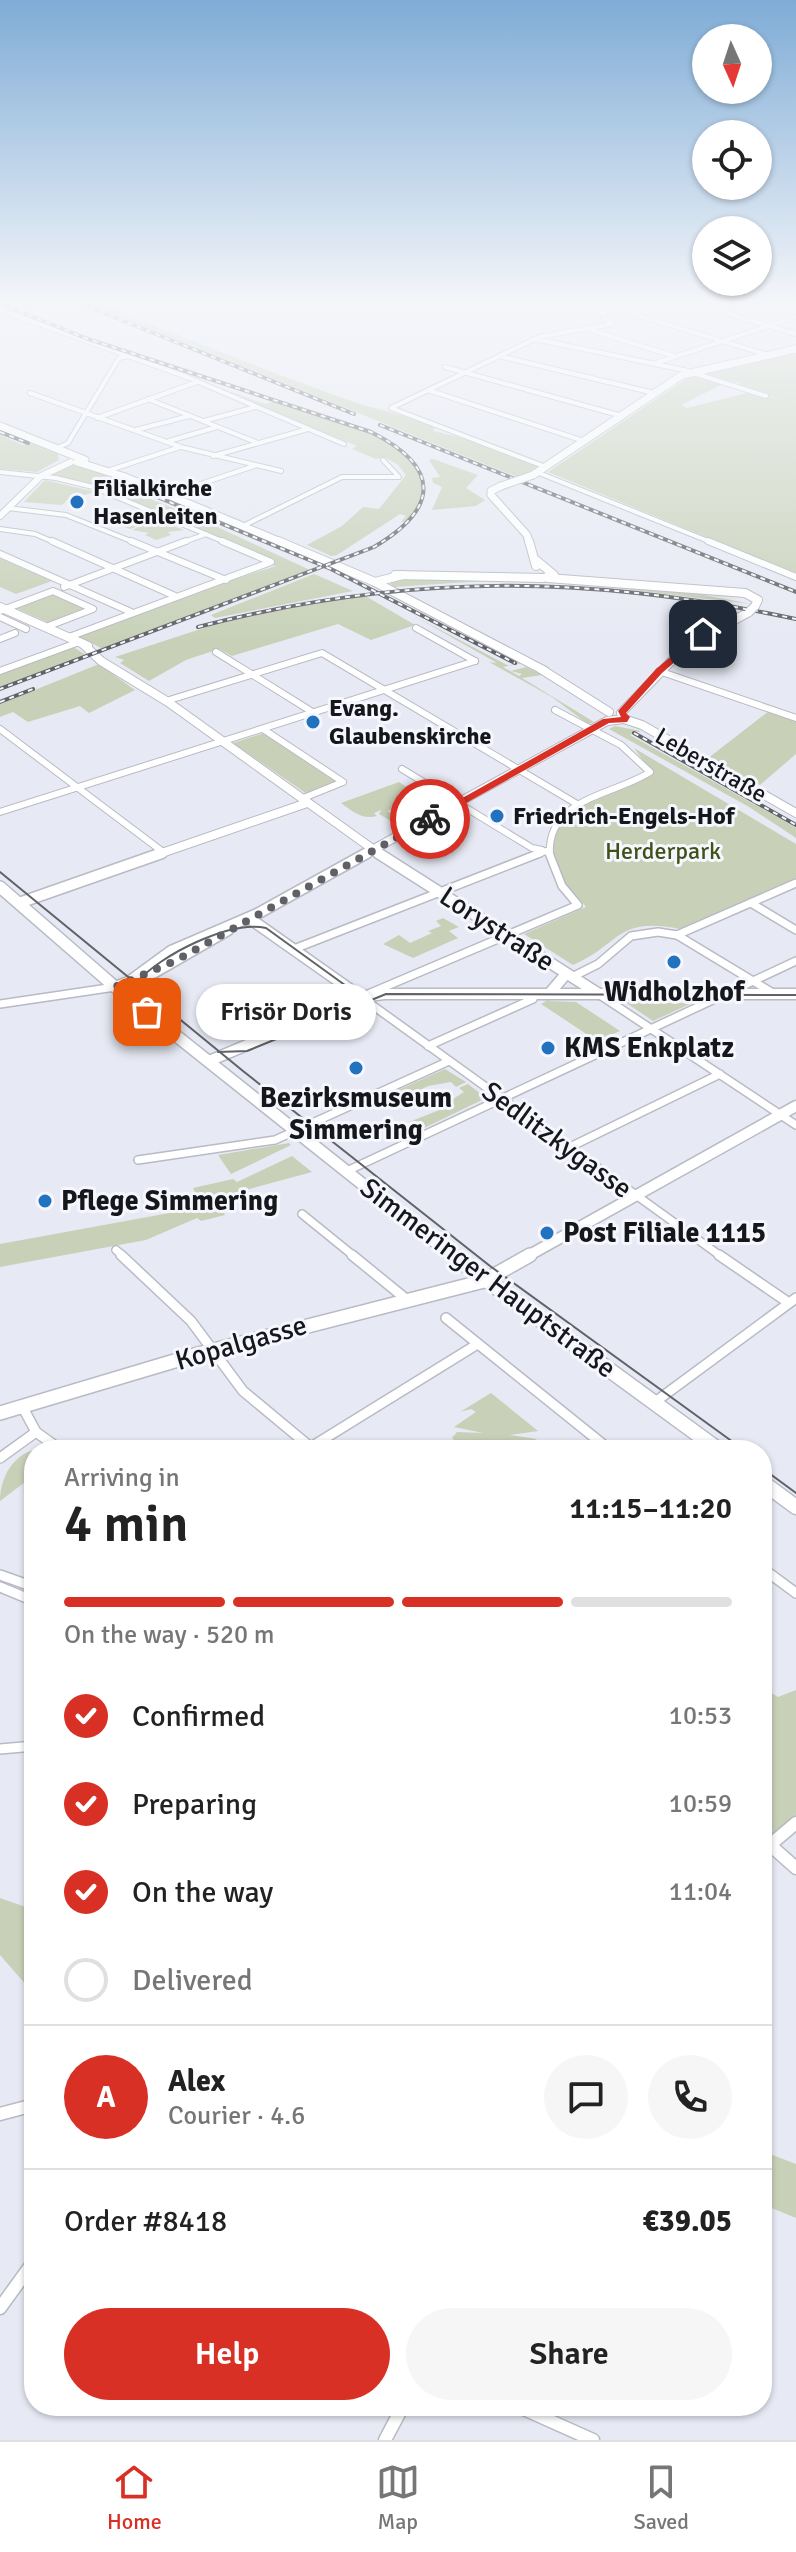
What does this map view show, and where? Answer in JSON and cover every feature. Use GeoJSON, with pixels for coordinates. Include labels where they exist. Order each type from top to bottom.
{"type":"FeatureCollection","features":[{"type":"Feature","properties":{"kind":"main road"},"geometry":{"type":"LineString","coordinates":[[534,570],[527,535],[491,495],[492,490],[536,474],[625,414]]}},
{"type":"Feature","properties":{"kind":"main road"},"geometry":{"type":"LineString","coordinates":[[0,426],[73,459],[110,470],[370,580],[513,652],[593,699],[610,704],[632,702]]}},
{"type":"Feature","properties":{"kind":"main road"},"geometry":{"type":"LineString","coordinates":[[0,516],[43,475],[73,459]]}},
{"type":"Feature","properties":{"kind":"main road"},"geometry":{"type":"LineString","coordinates":[[534,570],[551,574]]}},
{"type":"Feature","properties":{"kind":"main road"},"geometry":{"type":"LineString","coordinates":[[115,987],[166,966],[234,925],[519,770],[608,716],[623,716],[659,671],[703,634],[752,609],[756,598],[737,592],[573,580],[534,570],[501,576],[403,575],[370,580]]}},
{"type":"Feature","properties":{"kind":"main road","name":"Lorystraße"},"geometry":{"type":"LineString","coordinates":[[1,611],[81,643],[103,662],[166,701],[374,850],[599,994]]}},
{"type":"Feature","properties":{"kind":"main road"},"geometry":{"type":"LineString","coordinates":[[593,699],[608,716]]}},
{"type":"Feature","properties":{"kind":"main road","name":"Leberstraße"},"geometry":{"type":"LineString","coordinates":[[623,716],[796,813]]}},
{"type":"Feature","properties":{"kind":"main road"},"geometry":{"type":"LineString","coordinates":[[19,903],[304,801]]}},
{"type":"Feature","properties":{"kind":"main road","name":"Simmeringer Hauptstraße"},"geometry":{"type":"LineString","coordinates":[[0,887],[115,987],[484,1281],[706,1440]]}},
{"type":"Feature","properties":{"kind":"main road","name":"Sedlitzkygasse"},"geometry":{"type":"LineString","coordinates":[[249,918],[361,997]]}},
{"type":"Feature","properties":{"kind":"main road"},"geometry":{"type":"LineString","coordinates":[[549,994],[569,976]]}},
{"type":"Feature","properties":{"kind":"main road"},"geometry":{"type":"LineString","coordinates":[[209,1061],[361,997],[392,988],[520,994],[796,994]]}},
{"type":"Feature","properties":{"kind":"main road"},"geometry":{"type":"LineString","coordinates":[[520,994],[533,999],[593,999],[599,994]]}},
{"type":"Feature","properties":{"kind":"main road","name":"Kopalgasse"},"geometry":{"type":"LineString","coordinates":[[0,1413],[215,1350],[484,1281],[796,1106]]}},
{"type":"Feature","properties":{"kind":"main road"},"geometry":{"type":"LineString","coordinates":[[772,1489],[795,1505]]}},
{"type":"Feature","properties":{"kind":"street"},"geometry":{"type":"LineString","coordinates":[[55,449],[68,443],[86,414]]}},
{"type":"Feature","properties":{"kind":"street"},"geometry":{"type":"LineString","coordinates":[[90,414],[181,447],[281,471]]}},
{"type":"Feature","properties":{"kind":"street"},"geometry":{"type":"LineString","coordinates":[[82,420],[108,414]]}},
{"type":"Feature","properties":{"kind":"street"},"geometry":{"type":"LineString","coordinates":[[185,414],[258,443]]}},
{"type":"Feature","properties":{"kind":"street"},"geometry":{"type":"LineString","coordinates":[[204,421],[231,414]]}},
{"type":"Feature","properties":{"kind":"street"},"geometry":{"type":"LineString","coordinates":[[273,414],[344,444]]}},
{"type":"Feature","properties":{"kind":"street"},"geometry":{"type":"LineString","coordinates":[[406,414],[546,467]]}},
{"type":"Feature","properties":{"kind":"street"},"geometry":{"type":"LineString","coordinates":[[501,414],[584,441]]}},
{"type":"Feature","properties":{"kind":"street"},"geometry":{"type":"LineString","coordinates":[[614,414],[622,416]]}},
{"type":"Feature","properties":{"kind":"street"},"geometry":{"type":"LineString","coordinates":[[135,431],[190,416]]}},
{"type":"Feature","properties":{"kind":"street"},"geometry":{"type":"LineString","coordinates":[[167,442],[218,427]]}},
{"type":"Feature","properties":{"kind":"street"},"geometry":{"type":"LineString","coordinates":[[213,456],[308,429]]}},
{"type":"Feature","properties":{"kind":"street"},"geometry":{"type":"LineString","coordinates":[[110,470],[181,447]]}},
{"type":"Feature","properties":{"kind":"street"},"geometry":{"type":"LineString","coordinates":[[243,526],[342,477],[395,479],[400,476],[383,460]]}},
{"type":"Feature","properties":{"kind":"street"},"geometry":{"type":"LineString","coordinates":[[168,495],[254,466]]}},
{"type":"Feature","properties":{"kind":"street"},"geometry":{"type":"LineString","coordinates":[[0,472],[43,475],[101,490],[270,561],[268,565],[131,612],[69,637]]}},
{"type":"Feature","properties":{"kind":"street"},"geometry":{"type":"LineString","coordinates":[[536,474],[796,577]]}},
{"type":"Feature","properties":{"kind":"street"},"geometry":{"type":"LineString","coordinates":[[8,508],[66,515],[226,580]]}},
{"type":"Feature","properties":{"kind":"street"},"geometry":{"type":"LineString","coordinates":[[0,529],[35,534],[176,596]]}},
{"type":"Feature","properties":{"kind":"street"},"geometry":{"type":"LineString","coordinates":[[67,586],[206,534]]}},
{"type":"Feature","properties":{"kind":"street"},"geometry":{"type":"LineString","coordinates":[[0,554],[131,612]]}},
{"type":"Feature","properties":{"kind":"street"},"geometry":{"type":"LineString","coordinates":[[0,639],[93,609],[55,590],[1,611],[21,631]]}},
{"type":"Feature","properties":{"kind":"street"},"geometry":{"type":"LineString","coordinates":[[0,812],[475,661],[416,628]]}},
{"type":"Feature","properties":{"kind":"street"},"geometry":{"type":"LineString","coordinates":[[0,671],[81,643]]}},
{"type":"Feature","properties":{"kind":"street"},"geometry":{"type":"LineString","coordinates":[[216,652],[314,713]]}},
{"type":"Feature","properties":{"kind":"street"},"geometry":{"type":"LineString","coordinates":[[166,701],[322,653],[577,804]]}},
{"type":"Feature","properties":{"kind":"street"},"geometry":{"type":"LineString","coordinates":[[659,671],[796,718]]}},
{"type":"Feature","properties":{"kind":"street"},"geometry":{"type":"LineString","coordinates":[[392,988],[578,905],[551,871],[546,851],[559,820],[577,804],[650,772],[638,758],[555,710]]}},
{"type":"Feature","properties":{"kind":"street"},"geometry":{"type":"LineString","coordinates":[[0,729],[163,852]]}},
{"type":"Feature","properties":{"kind":"street"},"geometry":{"type":"LineString","coordinates":[[263,729],[343,781],[304,801]]}},
{"type":"Feature","properties":{"kind":"street"},"geometry":{"type":"LineString","coordinates":[[402,769],[532,848],[546,851]]}},
{"type":"Feature","properties":{"kind":"street"},"geometry":{"type":"LineString","coordinates":[[294,949],[546,851]]}},
{"type":"Feature","properties":{"kind":"street"},"geometry":{"type":"LineString","coordinates":[[677,935],[796,883]]}},
{"type":"Feature","properties":{"kind":"street"},"geometry":{"type":"LineString","coordinates":[[751,903],[796,930]]}},
{"type":"Feature","properties":{"kind":"street"},"geometry":{"type":"LineString","coordinates":[[569,976],[598,964],[631,936],[658,932],[677,935],[775,994]]}},
{"type":"Feature","properties":{"kind":"street"},"geometry":{"type":"LineString","coordinates":[[347,1171],[796,961]]}},
{"type":"Feature","properties":{"kind":"street"},"geometry":{"type":"LineString","coordinates":[[0,1004],[115,987]]}},
{"type":"Feature","properties":{"kind":"street","name":"Lorystraße"},"geometry":{"type":"LineString","coordinates":[[599,994],[796,1125]]}},
{"type":"Feature","properties":{"kind":"street","name":"Sedlitzkygasse"},"geometry":{"type":"LineString","coordinates":[[361,997],[636,1198],[793,1301]]}},
{"type":"Feature","properties":{"kind":"street"},"geometry":{"type":"LineString","coordinates":[[428,1046],[533,999]]}},
{"type":"Feature","properties":{"kind":"street"},"geometry":{"type":"LineString","coordinates":[[138,1160],[269,1141],[449,1061]]}},
{"type":"Feature","properties":{"kind":"street"},"geometry":{"type":"LineString","coordinates":[[568,1148],[720,1074]]}},
{"type":"Feature","properties":{"kind":"street"},"geometry":{"type":"LineString","coordinates":[[302,1214],[406,1299]]}},
{"type":"Feature","properties":{"kind":"street"},"geometry":{"type":"LineString","coordinates":[[116,1250],[191,1321],[243,1391],[301,1440]]}},
{"type":"Feature","properties":{"kind":"street"},"geometry":{"type":"LineString","coordinates":[[655,1402],[793,1301]]}},
{"type":"Feature","properties":{"kind":"street"},"geometry":{"type":"LineString","coordinates":[[446,1318],[597,1440]]}},
{"type":"Feature","properties":{"kind":"street"},"geometry":{"type":"LineString","coordinates":[[326,1440],[476,1345]]}},
{"type":"Feature","properties":{"kind":"street"},"geometry":{"type":"LineString","coordinates":[[22,1406],[36,1432],[47,1440]]}},
{"type":"Feature","properties":{"kind":"street"},"geometry":{"type":"LineString","coordinates":[[25,1440],[36,1432]]}},
{"type":"Feature","properties":{"kind":"street"},"geometry":{"type":"LineString","coordinates":[[0,1458],[24,1441]]}},
{"type":"Feature","properties":{"kind":"street"},"geometry":{"type":"LineString","coordinates":[[0,1575],[24,1583]]}},
{"type":"Feature","properties":{"kind":"street"},"geometry":{"type":"LineString","coordinates":[[772,1575],[796,1593]]}},
{"type":"Feature","properties":{"kind":"street"},"geometry":{"type":"LineString","coordinates":[[0,1587],[24,1597]]}},
{"type":"Feature","properties":{"kind":"street"},"geometry":{"type":"LineString","coordinates":[[0,1749],[24,1747]]}},
{"type":"Feature","properties":{"kind":"street"},"geometry":{"type":"LineString","coordinates":[[772,1843],[796,1823]]}},
{"type":"Feature","properties":{"kind":"street"},"geometry":{"type":"LineString","coordinates":[[772,1847],[796,1868]]}},
{"type":"Feature","properties":{"kind":"street"},"geometry":{"type":"LineString","coordinates":[[0,2114],[24,2108]]}},
{"type":"Feature","properties":{"kind":"street"},"geometry":{"type":"LineString","coordinates":[[0,2308],[24,2275]]}},
{"type":"Feature","properties":{"kind":"street"},"geometry":{"type":"LineString","coordinates":[[385,2440],[398,2416]]}},
{"type":"Feature","properties":{"kind":"street"},"geometry":{"type":"LineString","coordinates":[[539,2416],[593,2440]]}},
{"type":"Feature","properties":{"kind":"green space"},"geometry":{"type":"Polygon","coordinates":[[[278,414],[319,414],[356,426],[384,439],[406,455],[420,473],[422,496],[407,522],[401,522],[406,516],[400,514],[331,556],[307,545],[342,526],[363,507],[379,509],[406,475],[397,464],[384,457],[376,459],[352,449],[357,446],[278,414]]]}},
{"type":"Feature","properties":{"kind":"green space"},"geometry":{"type":"Polygon","coordinates":[[[360,414],[393,414],[424,423],[435,427],[433,431],[467,439],[539,467],[517,477],[360,414]]]}},
{"type":"Feature","properties":{"kind":"green space"},"geometry":{"type":"Polygon","coordinates":[[[634,414],[796,414],[796,574],[548,472],[634,414]]]}},
{"type":"Feature","properties":{"kind":"green space"},"geometry":{"type":"Polygon","coordinates":[[[0,428],[58,453],[59,460],[37,472],[0,469],[0,435],[23,445],[30,443],[0,428]]]}},
{"type":"Feature","properties":{"kind":"green space"},"geometry":{"type":"Polygon","coordinates":[[[429,460],[478,475],[466,488],[485,500],[476,506],[432,510],[442,487],[433,483],[432,478],[440,477],[429,460]]]}},
{"type":"Feature","properties":{"kind":"green space"},"geometry":{"type":"Polygon","coordinates":[[[70,464],[85,464],[112,474],[101,479],[200,519],[310,570],[103,649],[77,636],[178,597],[276,566],[271,565],[271,559],[106,490],[50,475],[70,464]]]}},
{"type":"Feature","properties":{"kind":"green space"},"geometry":{"type":"Polygon","coordinates":[[[45,480],[96,492],[68,499],[62,505],[24,502],[45,480]]]}},
{"type":"Feature","properties":{"kind":"green space"},"geometry":{"type":"Polygon","coordinates":[[[147,515],[184,530],[168,532],[171,535],[156,540],[145,535],[149,533],[132,530],[142,525],[130,529],[119,525],[133,520],[145,524],[135,519],[147,515]]]}},
{"type":"Feature","properties":{"kind":"green space"},"geometry":{"type":"Polygon","coordinates":[[[0,558],[52,581],[16,594],[0,587],[0,558]]]}},
{"type":"Feature","properties":{"kind":"green space"},"geometry":{"type":"Polygon","coordinates":[[[314,574],[353,591],[215,618],[211,615],[314,574]]]}},
{"type":"Feature","properties":{"kind":"green space"},"geometry":{"type":"Polygon","coordinates":[[[397,578],[515,579],[578,584],[483,581],[394,587],[390,583],[397,578]]]}},
{"type":"Feature","properties":{"kind":"green space"},"geometry":{"type":"Polygon","coordinates":[[[368,584],[523,663],[510,666],[517,662],[368,584]]]}},
{"type":"Feature","properties":{"kind":"green space"},"geometry":{"type":"Polygon","coordinates":[[[580,584],[693,593],[752,604],[580,584]]]}},
{"type":"Feature","properties":{"kind":"green space"},"geometry":{"type":"Polygon","coordinates":[[[52,594],[87,609],[49,623],[15,608],[52,594]]]}},
{"type":"Feature","properties":{"kind":"green space"},"geometry":{"type":"Polygon","coordinates":[[[362,594],[415,625],[371,640],[338,624],[232,656],[219,649],[186,660],[149,681],[120,663],[124,660],[115,657],[222,622],[362,594]]]}},
{"type":"Feature","properties":{"kind":"green space"},"geometry":{"type":"Polygon","coordinates":[[[414,616],[509,666],[503,667],[519,676],[522,674],[511,671],[526,667],[542,675],[522,678],[594,722],[588,724],[552,697],[414,616]]]}},
{"type":"Feature","properties":{"kind":"green space"},"geometry":{"type":"Polygon","coordinates":[[[73,647],[86,655],[0,687],[0,673],[73,647]]]}},
{"type":"Feature","properties":{"kind":"green space"},"geometry":{"type":"Polygon","coordinates":[[[99,664],[135,690],[89,713],[80,706],[28,722],[13,712],[0,717],[0,704],[99,664]]]}},
{"type":"Feature","properties":{"kind":"green space"},"geometry":{"type":"Polygon","coordinates":[[[769,711],[796,720],[796,754],[760,785],[707,759],[769,711]]]}},
{"type":"Feature","properties":{"kind":"green space"},"geometry":{"type":"Polygon","coordinates":[[[615,726],[641,731],[630,735],[796,828],[796,838],[749,807],[609,729],[615,726]]]}},
{"type":"Feature","properties":{"kind":"green space"},"geometry":{"type":"Polygon","coordinates":[[[264,733],[338,781],[307,794],[233,743],[264,733]]]}},
{"type":"Feature","properties":{"kind":"green space","name":"Herderpark"},"geometry":{"type":"Polygon","coordinates":[[[634,748],[796,844],[796,878],[680,929],[643,926],[630,929],[573,965],[524,934],[586,907],[559,874],[553,851],[556,833],[566,819],[582,808],[653,774],[634,748]]]}},
{"type":"Feature","properties":{"kind":"green space"},"geometry":{"type":"Polygon","coordinates":[[[399,782],[430,803],[412,801],[387,811],[398,818],[391,821],[379,814],[381,810],[374,813],[377,816],[367,817],[341,803],[399,782]]]}},
{"type":"Feature","properties":{"kind":"green space"},"geometry":{"type":"Polygon","coordinates":[[[443,918],[459,927],[449,931],[458,938],[413,958],[383,944],[399,935],[410,943],[432,933],[428,931],[441,926],[436,921],[443,918]]]}},
{"type":"Feature","properties":{"kind":"green space"},"geometry":{"type":"Polygon","coordinates":[[[546,1001],[576,1002],[620,1031],[597,1041],[541,1004],[546,1001]]]}},
{"type":"Feature","properties":{"kind":"green space"},"geometry":{"type":"Polygon","coordinates":[[[625,1002],[692,1003],[653,1021],[625,1002]]]}},
{"type":"Feature","properties":{"kind":"green space"},"geometry":{"type":"Polygon","coordinates":[[[445,1069],[466,1082],[456,1087],[451,1082],[428,1086],[388,1106],[378,1099],[445,1069]]]}},
{"type":"Feature","properties":{"kind":"green space"},"geometry":{"type":"Polygon","coordinates":[[[468,1084],[486,1098],[420,1130],[409,1122],[452,1105],[453,1099],[464,1092],[459,1088],[468,1084]]]}},
{"type":"Feature","properties":{"kind":"green space"},"geometry":{"type":"Polygon","coordinates":[[[291,1145],[231,1174],[218,1155],[291,1145]]]}},
{"type":"Feature","properties":{"kind":"green space"},"geometry":{"type":"Polygon","coordinates":[[[292,1156],[312,1172],[217,1198],[225,1215],[201,1221],[197,1218],[146,1240],[0,1267],[0,1244],[202,1207],[193,1188],[233,1179],[237,1182],[292,1156]]]}},
{"type":"Feature","properties":{"kind":"green space"},"geometry":{"type":"Polygon","coordinates":[[[491,1393],[538,1431],[510,1435],[537,1439],[454,1440],[452,1438],[457,1432],[483,1433],[454,1427],[476,1412],[471,1409],[460,1412],[491,1393]]]}},
{"type":"Feature","properties":{"kind":"green space"},"geometry":{"type":"Polygon","coordinates":[[[24,1455],[24,1483],[0,1501],[5,1475],[24,1455]]]}},
{"type":"Feature","properties":{"kind":"green space"},"geometry":{"type":"Polygon","coordinates":[[[796,1690],[796,1823],[772,1841],[772,1693],[778,1697],[796,1690]]]}},
{"type":"Feature","properties":{"kind":"green space"},"geometry":{"type":"Polygon","coordinates":[[[0,1898],[24,1906],[24,1983],[0,1955],[0,1898]]]}},
{"type":"Feature","properties":{"kind":"green space"},"geometry":{"type":"Polygon","coordinates":[[[772,2155],[796,2164],[796,2218],[772,2208],[772,2155]]]}},
{"type":"Feature","properties":{"kind":"tram line"},"geometry":{"type":"LineString","coordinates":[[0,872],[136,984]]}},
{"type":"Feature","properties":{"kind":"tram line"},"geometry":{"type":"LineString","coordinates":[[136,984],[161,961],[196,942],[234,929],[266,928],[349,988],[355,999],[345,1010]]}},
{"type":"Feature","properties":{"kind":"tram line"},"geometry":{"type":"LineString","coordinates":[[136,984],[220,1052]]}},
{"type":"Feature","properties":{"kind":"tram line"},"geometry":{"type":"LineString","coordinates":[[136,984],[139,992]]}},
{"type":"Feature","properties":{"kind":"tram line"},"geometry":{"type":"LineString","coordinates":[[220,1052],[247,1051],[386,994],[796,995]]}},
{"type":"Feature","properties":{"kind":"tram line"},"geometry":{"type":"LineString","coordinates":[[220,1052],[490,1266],[730,1440]]}},
{"type":"Feature","properties":{"kind":"tram line"},"geometry":{"type":"LineString","coordinates":[[772,1475],[796,1493]]}},
{"type":"Feature","properties":{"kind":"railway"},"geometry":{"type":"LineString","coordinates":[[316,414],[371,432],[394,445],[420,473],[424,488],[421,503],[396,532],[374,547],[324,566]]}},
{"type":"Feature","properties":{"kind":"railway"},"geometry":{"type":"LineString","coordinates":[[380,425],[796,592]]}},
{"type":"Feature","properties":{"kind":"railway"},"geometry":{"type":"LineString","coordinates":[[0,432],[28,443]]}},
{"type":"Feature","properties":{"kind":"railway"},"geometry":{"type":"LineString","coordinates":[[114,479],[324,566]]}},
{"type":"Feature","properties":{"kind":"railway"},"geometry":{"type":"LineString","coordinates":[[0,689],[324,566]]}},
{"type":"Feature","properties":{"kind":"railway"},"geometry":{"type":"LineString","coordinates":[[324,566],[379,594]]}},
{"type":"Feature","properties":{"kind":"railway"},"geometry":{"type":"LineString","coordinates":[[379,594],[496,586],[569,588],[718,604],[796,619]]}},
{"type":"Feature","properties":{"kind":"railway"},"geometry":{"type":"LineString","coordinates":[[198,627],[275,609],[379,594]]}},
{"type":"Feature","properties":{"kind":"railway"},"geometry":{"type":"LineString","coordinates":[[379,594],[515,663]]}},
{"type":"Feature","properties":{"kind":"railway"},"geometry":{"type":"LineString","coordinates":[[0,702],[33,689]]}},
{"type":"Feature","properties":{"kind":"railway"},"geometry":{"type":"LineString","coordinates":[[634,733],[796,825]]}},
{"type":"Feature","properties":{"kind":"way so far"},"geometry":{"type":"LineString","coordinates":[[147,1012],[115,987],[155,972],[218,938],[234,925],[430,819]]}},
{"type":"Feature","properties":{"kind":"place","name":"Filialkirche Hasenleiten"},"geometry":{"type":"Point","coordinates":[77,502]}},
{"type":"Feature","properties":{"kind":"place","name":"Evang. Glaubenskirche"},"geometry":{"type":"Point","coordinates":[313,722]}},
{"type":"Feature","properties":{"kind":"place","name":"Friedrich-Engels-Hof"},"geometry":{"type":"Point","coordinates":[497,816]}},
{"type":"Feature","properties":{"kind":"place","name":"Widholzhof"},"geometry":{"type":"Point","coordinates":[674,962]}},
{"type":"Feature","properties":{"kind":"place","name":"Frisör Doris"},"geometry":{"type":"Point","coordinates":[147,1012]}},
{"type":"Feature","properties":{"kind":"place","name":"KMS Enkplatz"},"geometry":{"type":"Point","coordinates":[548,1048]}},
{"type":"Feature","properties":{"kind":"place","name":"Bezirksmuseum Simmering"},"geometry":{"type":"Point","coordinates":[356,1068]}},
{"type":"Feature","properties":{"kind":"place","name":"Pflege Simmering"},"geometry":{"type":"Point","coordinates":[45,1201]}},
{"type":"Feature","properties":{"kind":"place","name":"Post Filiale 1115"},"geometry":{"type":"Point","coordinates":[547,1233]}},
{"type":"Feature","properties":{"kind":"route"},"geometry":{"type":"LineString","coordinates":[[430,819],[607,721],[623,720],[626,717],[621,713],[659,671],[703,634]]}}]}
